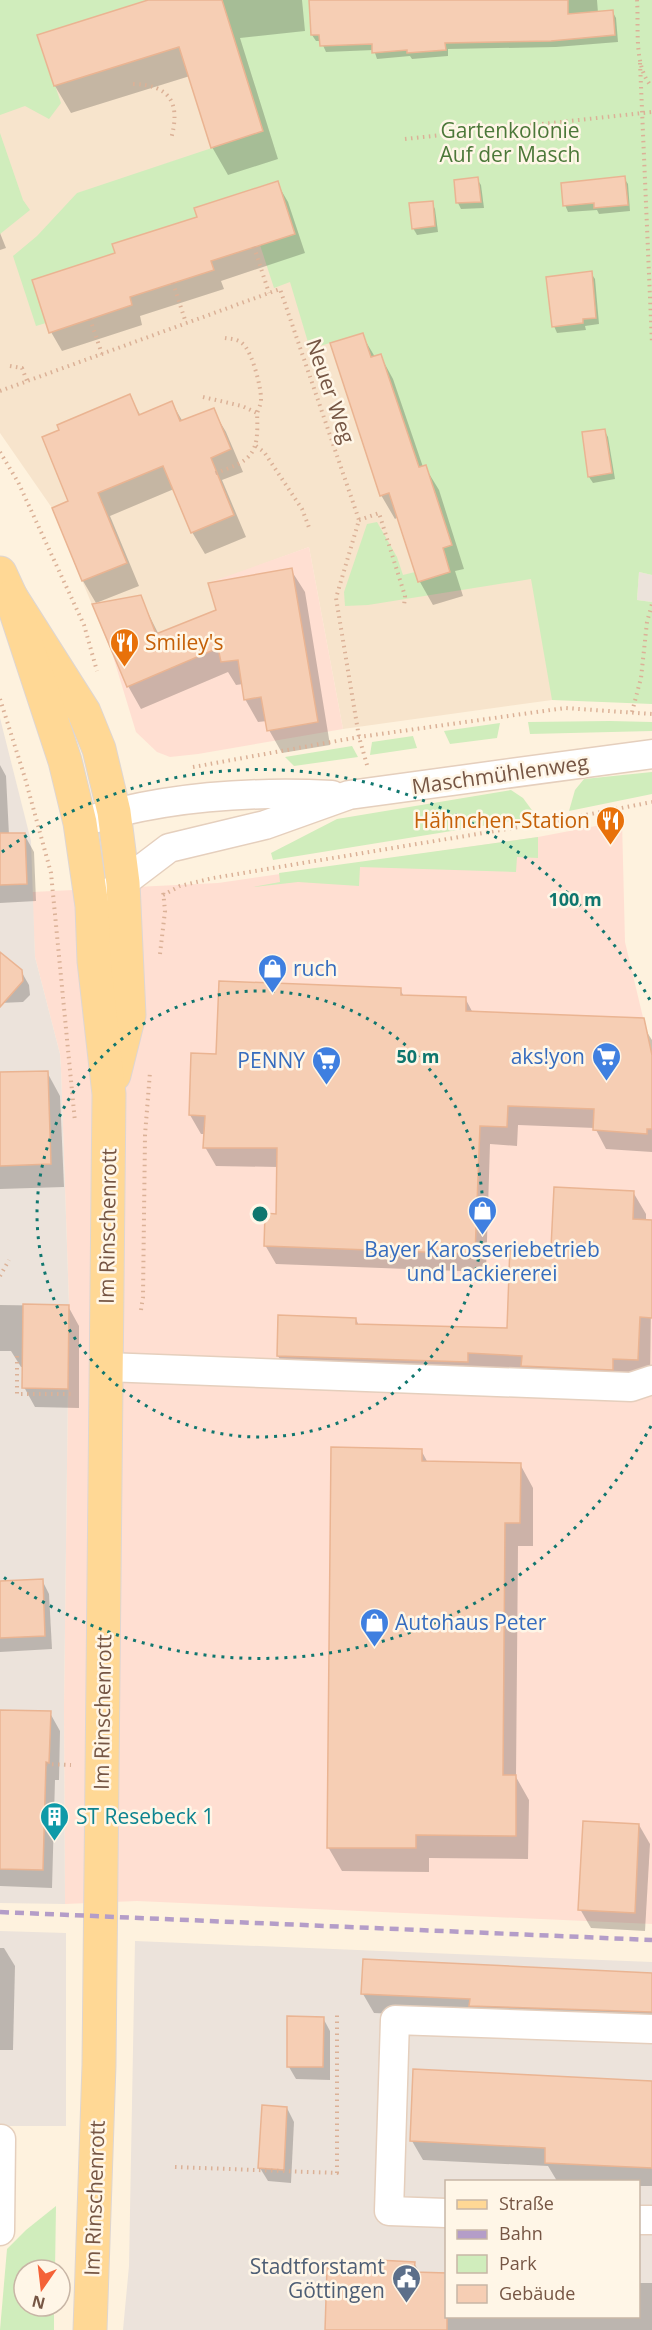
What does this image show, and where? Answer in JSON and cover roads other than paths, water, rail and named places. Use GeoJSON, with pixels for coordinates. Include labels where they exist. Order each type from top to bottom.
{"type":"FeatureCollection","features":[{"type":"Feature","properties":{"kind":"main road"},"geometry":{"type":"LineString","coordinates":[[6,585],[84,712],[99,749],[114,812]]}},
{"type":"Feature","properties":{"kind":"main road"},"geometry":{"type":"LineString","coordinates":[[6,585],[65,761],[80,823],[92,906]]}},
{"type":"Feature","properties":{"kind":"main road","name":"Im Rinschenrott"},"geometry":{"type":"LineString","coordinates":[[109,1094],[129,1015],[123,883],[114,812]]}},
{"type":"Feature","properties":{"kind":"main road","name":"Im Rinschenrott"},"geometry":{"type":"LineString","coordinates":[[90,2330],[99,2065],[109,1094],[94,961],[92,906]]}},
{"type":"Feature","properties":{"kind":"street","name":"Maschmühlenweg"},"geometry":{"type":"LineString","coordinates":[[80,823],[114,812],[180,801],[278,793],[361,793],[652,754]]}},
{"type":"Feature","properties":{"kind":"street","name":"Maschmühlenweg"},"geometry":{"type":"LineString","coordinates":[[92,906],[169,848],[265,825],[361,793]]}},
{"type":"Feature","properties":{"kind":"street"},"geometry":{"type":"LineString","coordinates":[[105,1367],[631,1387],[652,1380]]}},
{"type":"Feature","properties":{"kind":"street"},"geometry":{"type":"LineString","coordinates":[[445,2213],[389,2211],[395,2020],[652,2029]]}},
{"type":"Feature","properties":{"kind":"street"},"geometry":{"type":"LineString","coordinates":[[0,2231],[1,2139]]}},
{"type":"Feature","properties":{"kind":"railway"},"geometry":{"type":"LineString","coordinates":[[0,1912],[652,1940]]}},
{"type":"Feature","properties":{"kind":"place","name":"Smiley's"},"geometry":{"type":"Point","coordinates":[124,668]}},
{"type":"Feature","properties":{"kind":"place","name":"Hähnchen-Station"},"geometry":{"type":"Point","coordinates":[611,846]}},
{"type":"Feature","properties":{"kind":"place","name":"ruch"},"geometry":{"type":"Point","coordinates":[272,994]}},
{"type":"Feature","properties":{"kind":"place","name":"aks!yon"},"geometry":{"type":"Point","coordinates":[606,1082]}},
{"type":"Feature","properties":{"kind":"place","name":"PENNY"},"geometry":{"type":"Point","coordinates":[326,1086]}},
{"type":"Feature","properties":{"kind":"place","name":"Bayer Karosseriebetrieb und Lackiererei"},"geometry":{"type":"Point","coordinates":[482,1236]}},
{"type":"Feature","properties":{"kind":"place","name":"Autohaus Peter"},"geometry":{"type":"Point","coordinates":[374,1648]}},
{"type":"Feature","properties":{"kind":"place","name":"ST Resebeck 1"},"geometry":{"type":"Point","coordinates":[55,1842]}},
{"type":"Feature","properties":{"kind":"place","name":"Stadtforstamt Göttingen"},"geometry":{"type":"Point","coordinates":[406,2304]}},
{"type":"Feature","properties":{"kind":"park label","name":"Gartenkolonie Auf der Masch"},"geometry":{"type":"Point","coordinates":[510,142]}}]}
